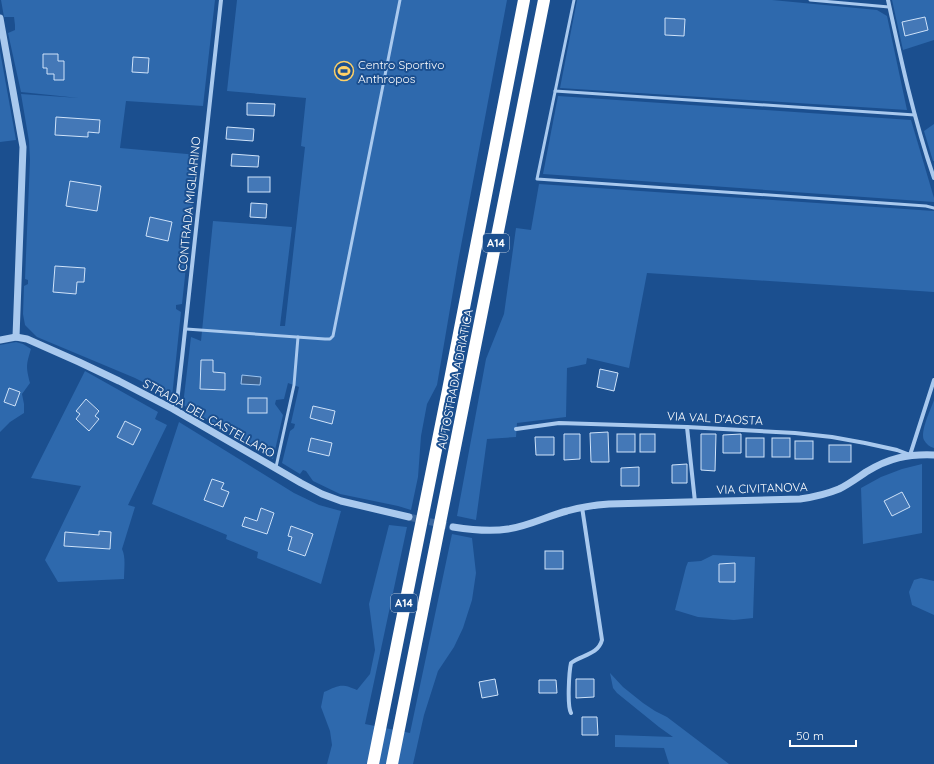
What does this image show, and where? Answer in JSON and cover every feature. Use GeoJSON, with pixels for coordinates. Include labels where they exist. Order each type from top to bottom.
{"type":"FeatureCollection","features":[{"type":"Feature","properties":{"kind":"highway","name":"AUTOSTRADA ADRIATICA"},"geometry":{"type":"LineString","coordinates":[[373,764],[524,0]]}},
{"type":"Feature","properties":{"kind":"highway","name":"AUTOSTRADA ADRIATICA"},"geometry":{"type":"LineString","coordinates":[[392,764],[544,0]]}},
{"type":"Feature","properties":{"kind":"street","name":"CONTRADA MIGLIARINO"},"geometry":{"type":"LineString","coordinates":[[173,410],[177,402],[186,329],[221,0]]}},
{"type":"Feature","properties":{"kind":"street"},"geometry":{"type":"LineString","coordinates":[[888,0],[915,115],[932,166],[934,178]]}},
{"type":"Feature","properties":{"kind":"street"},"geometry":{"type":"LineString","coordinates":[[0,18],[23,147],[16,337]]}},
{"type":"Feature","properties":{"kind":"street","name":"STRADA DEL CASTELLARO"},"geometry":{"type":"LineString","coordinates":[[0,340],[16,337],[27,340],[119,381],[322,494],[341,501],[409,517]]}},
{"type":"Feature","properties":{"kind":"street"},"geometry":{"type":"LineString","coordinates":[[910,455],[934,380]]}},
{"type":"Feature","properties":{"kind":"street","name":"VIA VAL D'AOSTA"},"geometry":{"type":"LineString","coordinates":[[516,429],[559,423],[687,427],[795,433],[832,437],[910,455]]}},
{"type":"Feature","properties":{"kind":"street"},"geometry":{"type":"LineString","coordinates":[[687,427],[695,502]]}},
{"type":"Feature","properties":{"kind":"street","name":"VIA CIVITANOVA"},"geometry":{"type":"LineString","coordinates":[[453,526],[481,531],[508,530],[566,511],[582,507],[609,504],[800,499],[814,497],[828,494],[841,488],[877,466],[897,458],[910,455],[934,455]]}},
{"type":"Feature","properties":{"kind":"street"},"geometry":{"type":"LineString","coordinates":[[571,713],[569,691],[571,663],[596,650],[602,640],[582,507]]}},
{"type":"Feature","properties":{"kind":"lane"},"geometry":{"type":"LineString","coordinates":[[186,329],[325,339],[330,339],[333,336],[400,0]]}},
{"type":"Feature","properties":{"kind":"lane"},"geometry":{"type":"LineString","coordinates":[[574,0],[537,179],[934,208]]}},
{"type":"Feature","properties":{"kind":"lane"},"geometry":{"type":"LineString","coordinates":[[810,0],[889,7]]}},
{"type":"Feature","properties":{"kind":"lane"},"geometry":{"type":"LineString","coordinates":[[555,91],[915,115]]}},
{"type":"Feature","properties":{"kind":"lane"},"geometry":{"type":"LineString","coordinates":[[275,469],[294,385],[298,337]]}},
{"type":"Feature","properties":{"kind":"shaded area"},"geometry":{"type":"Polygon","coordinates":[[[1,0],[215,0],[203,106],[126,101],[120,148],[198,155],[182,304],[176,305],[176,309],[181,312],[172,397],[135,378],[37,337],[25,325],[23,314],[24,286],[28,284],[28,280],[25,279],[30,160],[29,141],[21,94],[79,98],[21,92],[8,33],[15,30],[14,17],[4,17],[1,0]]]}},
{"type":"Feature","properties":{"kind":"shaded area"},"geometry":{"type":"Polygon","coordinates":[[[237,0],[507,0],[458,262],[437,385],[427,404],[421,436],[418,477],[411,510],[340,494],[313,481],[306,471],[303,470],[300,474],[282,463],[290,431],[294,428],[295,424],[291,423],[299,387],[288,383],[284,399],[276,400],[275,404],[283,415],[273,459],[183,405],[191,337],[201,341],[213,221],[292,227],[280,326],[285,326],[305,147],[301,146],[306,98],[227,91],[237,0]],[[201,360],[225,390],[225,373],[213,372],[201,360]],[[248,398],[248,413],[267,413],[267,398],[248,398]],[[313,406],[310,418],[332,423],[335,411],[313,406]],[[311,438],[308,451],[329,456],[332,443],[311,438]]]}},
{"type":"Feature","properties":{"kind":"shaded area"},"geometry":{"type":"Polygon","coordinates":[[[577,0],[772,0],[877,10],[887,16],[907,110],[560,88],[577,0]],[[665,18],[665,35],[684,35],[685,19],[665,18]]]}},
{"type":"Feature","properties":{"kind":"shaded area"},"geometry":{"type":"Polygon","coordinates":[[[892,0],[934,0],[934,40],[903,50],[892,0]],[[925,17],[902,22],[906,35],[928,30],[925,17]]]}},
{"type":"Feature","properties":{"kind":"shaded area"},"geometry":{"type":"Polygon","coordinates":[[[0,51],[16,140],[0,142],[0,51]]]}},
{"type":"Feature","properties":{"kind":"shaded area"},"geometry":{"type":"Polygon","coordinates":[[[558,96],[911,120],[934,202],[543,174],[558,96]]]}},
{"type":"Feature","properties":{"kind":"shaded area"},"geometry":{"type":"Polygon","coordinates":[[[934,124],[934,161],[933,161],[924,131],[934,124]]]}},
{"type":"Feature","properties":{"kind":"shaded area"},"geometry":{"type":"Polygon","coordinates":[[[539,184],[934,211],[934,292],[647,273],[629,368],[587,358],[586,364],[567,368],[566,417],[517,423],[516,437],[487,439],[476,520],[457,516],[486,359],[504,314],[516,228],[531,230],[539,184]]]}},
{"type":"Feature","properties":{"kind":"shaded area"},"geometry":{"type":"Polygon","coordinates":[[[16,342],[31,349],[27,366],[30,383],[22,394],[24,413],[10,422],[0,432],[0,345],[16,342]],[[9,388],[4,402],[15,406],[20,392],[9,388]]]}},
{"type":"Feature","properties":{"kind":"shaded area"},"geometry":{"type":"Polygon","coordinates":[[[85,371],[158,412],[155,419],[167,425],[128,505],[135,507],[122,549],[124,559],[124,579],[58,582],[45,560],[81,486],[31,478],[85,371]],[[86,399],[76,411],[80,414],[76,420],[89,431],[99,419],[95,416],[99,410],[86,399]],[[125,421],[117,437],[133,445],[141,430],[125,421]],[[99,531],[99,535],[65,532],[64,546],[110,549],[111,532],[99,531]]]}},
{"type":"Feature","properties":{"kind":"shaded area"},"geometry":{"type":"Polygon","coordinates":[[[242,375],[261,377],[260,385],[241,384],[242,375]]]}},
{"type":"Feature","properties":{"kind":"shaded area"},"geometry":{"type":"Polygon","coordinates":[[[934,400],[934,448],[924,440],[923,431],[934,400]]]}},
{"type":"Feature","properties":{"kind":"shaded area"},"geometry":{"type":"Polygon","coordinates":[[[179,422],[294,493],[319,505],[341,511],[321,584],[257,558],[258,552],[226,539],[227,535],[152,504],[179,422]],[[212,479],[204,500],[223,507],[229,492],[221,489],[223,483],[212,479]],[[261,508],[257,521],[245,517],[242,525],[267,534],[274,513],[261,508]],[[291,526],[288,535],[292,537],[288,550],[305,556],[313,534],[291,526]]]}},
{"type":"Feature","properties":{"kind":"shaded area"},"geometry":{"type":"Polygon","coordinates":[[[922,464],[922,533],[863,544],[861,488],[881,477],[902,469],[922,464]],[[902,492],[884,501],[892,516],[910,507],[902,492]]]}},
{"type":"Feature","properties":{"kind":"shaded area"},"geometry":{"type":"Polygon","coordinates":[[[389,525],[407,527],[365,724],[410,733],[452,534],[472,538],[476,573],[472,600],[463,628],[454,647],[438,671],[424,715],[413,764],[327,764],[332,745],[330,731],[321,707],[324,692],[340,686],[348,686],[357,690],[370,674],[375,650],[369,604],[389,525]]]}},
{"type":"Feature","properties":{"kind":"shaded area"},"geometry":{"type":"Polygon","coordinates":[[[713,555],[755,557],[753,618],[734,620],[698,617],[675,610],[688,562],[701,561],[713,555]]]}},
{"type":"Feature","properties":{"kind":"shaded area"},"geometry":{"type":"Polygon","coordinates":[[[921,578],[934,581],[934,615],[912,605],[909,592],[914,580],[921,578]]]}},
{"type":"Feature","properties":{"kind":"shaded area"},"geometry":{"type":"Polygon","coordinates":[[[610,673],[623,687],[643,703],[667,717],[729,764],[669,764],[664,748],[615,747],[615,735],[673,737],[617,693],[613,688],[610,673]]]}},
{"type":"Feature","properties":{"kind":"building"},"geometry":{"type":"Polygon","coordinates":[[[925,17],[928,30],[905,36],[902,22],[925,17]]]}},
{"type":"Feature","properties":{"kind":"building"},"geometry":{"type":"Polygon","coordinates":[[[665,18],[685,19],[684,36],[665,35],[665,18]]]}},
{"type":"Feature","properties":{"kind":"building"},"geometry":{"type":"Polygon","coordinates":[[[43,54],[58,54],[58,61],[64,61],[64,80],[54,80],[54,74],[47,74],[47,68],[43,68],[43,54]]]}},
{"type":"Feature","properties":{"kind":"building"},"geometry":{"type":"Polygon","coordinates":[[[133,57],[149,58],[148,73],[132,72],[133,57]]]}},
{"type":"Feature","properties":{"kind":"building"},"geometry":{"type":"Polygon","coordinates":[[[247,103],[275,104],[274,116],[247,115],[247,103]]]}},
{"type":"Feature","properties":{"kind":"building"},"geometry":{"type":"Polygon","coordinates":[[[56,117],[100,120],[99,133],[88,132],[88,137],[55,135],[56,117]]]}},
{"type":"Feature","properties":{"kind":"building"},"geometry":{"type":"Polygon","coordinates":[[[227,127],[254,129],[253,141],[226,139],[227,127]]]}},
{"type":"Feature","properties":{"kind":"building"},"geometry":{"type":"Polygon","coordinates":[[[232,154],[259,156],[258,167],[231,166],[232,154]]]}},
{"type":"Feature","properties":{"kind":"building"},"geometry":{"type":"Polygon","coordinates":[[[248,177],[270,177],[270,192],[248,192],[248,177]]]}},
{"type":"Feature","properties":{"kind":"building"},"geometry":{"type":"Polygon","coordinates":[[[70,181],[101,186],[97,211],[66,206],[70,181]]]}},
{"type":"Feature","properties":{"kind":"building"},"geometry":{"type":"Polygon","coordinates":[[[251,203],[267,204],[266,218],[250,217],[251,203]]]}},
{"type":"Feature","properties":{"kind":"building"},"geometry":{"type":"Polygon","coordinates":[[[150,217],[172,222],[168,241],[146,236],[150,217]]]}},
{"type":"Feature","properties":{"kind":"building"},"geometry":{"type":"Polygon","coordinates":[[[55,266],[85,268],[84,282],[77,282],[76,294],[53,292],[55,266]]]}},
{"type":"Feature","properties":{"kind":"building"},"geometry":{"type":"Polygon","coordinates":[[[201,360],[213,360],[213,372],[225,373],[225,390],[200,389],[201,360]]]}},
{"type":"Feature","properties":{"kind":"building"},"geometry":{"type":"Polygon","coordinates":[[[600,369],[618,373],[614,391],[597,387],[600,369]]]}},
{"type":"Feature","properties":{"kind":"building"},"geometry":{"type":"Polygon","coordinates":[[[9,388],[20,392],[15,406],[4,402],[9,388]]]}},
{"type":"Feature","properties":{"kind":"building"},"geometry":{"type":"Polygon","coordinates":[[[248,398],[267,398],[267,413],[248,413],[248,398]]]}},
{"type":"Feature","properties":{"kind":"building"},"geometry":{"type":"Polygon","coordinates":[[[86,399],[99,411],[95,416],[99,419],[89,431],[76,419],[80,414],[76,411],[86,399]]]}},
{"type":"Feature","properties":{"kind":"building"},"geometry":{"type":"Polygon","coordinates":[[[313,406],[335,411],[332,424],[310,418],[313,406]]]}},
{"type":"Feature","properties":{"kind":"building"},"geometry":{"type":"Polygon","coordinates":[[[125,421],[141,429],[133,445],[117,437],[125,421]]]}},
{"type":"Feature","properties":{"kind":"building"},"geometry":{"type":"Polygon","coordinates":[[[608,432],[609,462],[591,462],[590,433],[608,432]]]}},
{"type":"Feature","properties":{"kind":"building"},"geometry":{"type":"Polygon","coordinates":[[[564,434],[580,434],[580,459],[564,460],[564,434]]]}},
{"type":"Feature","properties":{"kind":"building"},"geometry":{"type":"Polygon","coordinates":[[[617,434],[635,434],[635,452],[617,452],[617,434]]]}},
{"type":"Feature","properties":{"kind":"building"},"geometry":{"type":"Polygon","coordinates":[[[640,434],[655,434],[655,452],[640,452],[640,434]]]}},
{"type":"Feature","properties":{"kind":"building"},"geometry":{"type":"Polygon","coordinates":[[[701,434],[716,434],[715,471],[701,470],[701,434]]]}},
{"type":"Feature","properties":{"kind":"building"},"geometry":{"type":"Polygon","coordinates":[[[741,434],[741,453],[723,453],[723,435],[741,434]]]}},
{"type":"Feature","properties":{"kind":"building"},"geometry":{"type":"Polygon","coordinates":[[[535,437],[554,437],[554,455],[536,455],[535,437]]]}},
{"type":"Feature","properties":{"kind":"building"},"geometry":{"type":"Polygon","coordinates":[[[311,438],[332,443],[329,456],[308,451],[311,438]]]}},
{"type":"Feature","properties":{"kind":"building"},"geometry":{"type":"Polygon","coordinates":[[[746,438],[764,438],[764,457],[746,457],[746,438]]]}},
{"type":"Feature","properties":{"kind":"building"},"geometry":{"type":"Polygon","coordinates":[[[772,438],[790,438],[790,457],[772,457],[772,438]]]}},
{"type":"Feature","properties":{"kind":"building"},"geometry":{"type":"Polygon","coordinates":[[[795,441],[813,441],[813,459],[795,459],[795,441]]]}},
{"type":"Feature","properties":{"kind":"building"},"geometry":{"type":"Polygon","coordinates":[[[829,445],[851,445],[851,462],[829,462],[829,445]]]}},
{"type":"Feature","properties":{"kind":"building"},"geometry":{"type":"Polygon","coordinates":[[[687,464],[687,483],[672,483],[672,465],[687,464]]]}},
{"type":"Feature","properties":{"kind":"building"},"geometry":{"type":"Polygon","coordinates":[[[639,467],[639,486],[621,486],[621,468],[639,467]]]}},
{"type":"Feature","properties":{"kind":"building"},"geometry":{"type":"Polygon","coordinates":[[[212,479],[224,483],[221,489],[229,492],[223,507],[204,500],[212,479]]]}},
{"type":"Feature","properties":{"kind":"building"},"geometry":{"type":"Polygon","coordinates":[[[902,492],[910,507],[892,516],[884,501],[902,492]]]}},
{"type":"Feature","properties":{"kind":"building"},"geometry":{"type":"Polygon","coordinates":[[[261,508],[274,513],[267,534],[242,526],[245,517],[257,521],[261,508]]]}},
{"type":"Feature","properties":{"kind":"building"},"geometry":{"type":"Polygon","coordinates":[[[291,526],[313,534],[305,556],[288,550],[292,537],[288,536],[291,526]]]}},
{"type":"Feature","properties":{"kind":"building"},"geometry":{"type":"Polygon","coordinates":[[[99,531],[111,532],[110,549],[64,546],[65,532],[99,535],[99,531]]]}},
{"type":"Feature","properties":{"kind":"building"},"geometry":{"type":"Polygon","coordinates":[[[545,551],[563,551],[563,569],[545,569],[545,551]]]}},
{"type":"Feature","properties":{"kind":"building"},"geometry":{"type":"Polygon","coordinates":[[[735,563],[735,582],[719,582],[719,564],[735,563]]]}},
{"type":"Feature","properties":{"kind":"building"},"geometry":{"type":"Polygon","coordinates":[[[495,679],[498,695],[482,698],[479,682],[495,679]]]}},
{"type":"Feature","properties":{"kind":"building"},"geometry":{"type":"Polygon","coordinates":[[[576,679],[594,679],[594,697],[576,698],[576,679]]]}},
{"type":"Feature","properties":{"kind":"building"},"geometry":{"type":"Polygon","coordinates":[[[539,680],[556,680],[557,693],[539,693],[539,680]]]}},
{"type":"Feature","properties":{"kind":"building"},"geometry":{"type":"Polygon","coordinates":[[[582,717],[597,717],[598,735],[582,735],[582,717]]]}},
{"type":"Feature","properties":{"kind":"tunnel"},"geometry":{"type":"LineString","coordinates":[[409,517],[453,527]]}},
{"type":"Feature","properties":{"kind":"place","name":"Centro Sportivo Anthropos"},"geometry":{"type":"Point","coordinates":[344,71]}}]}
